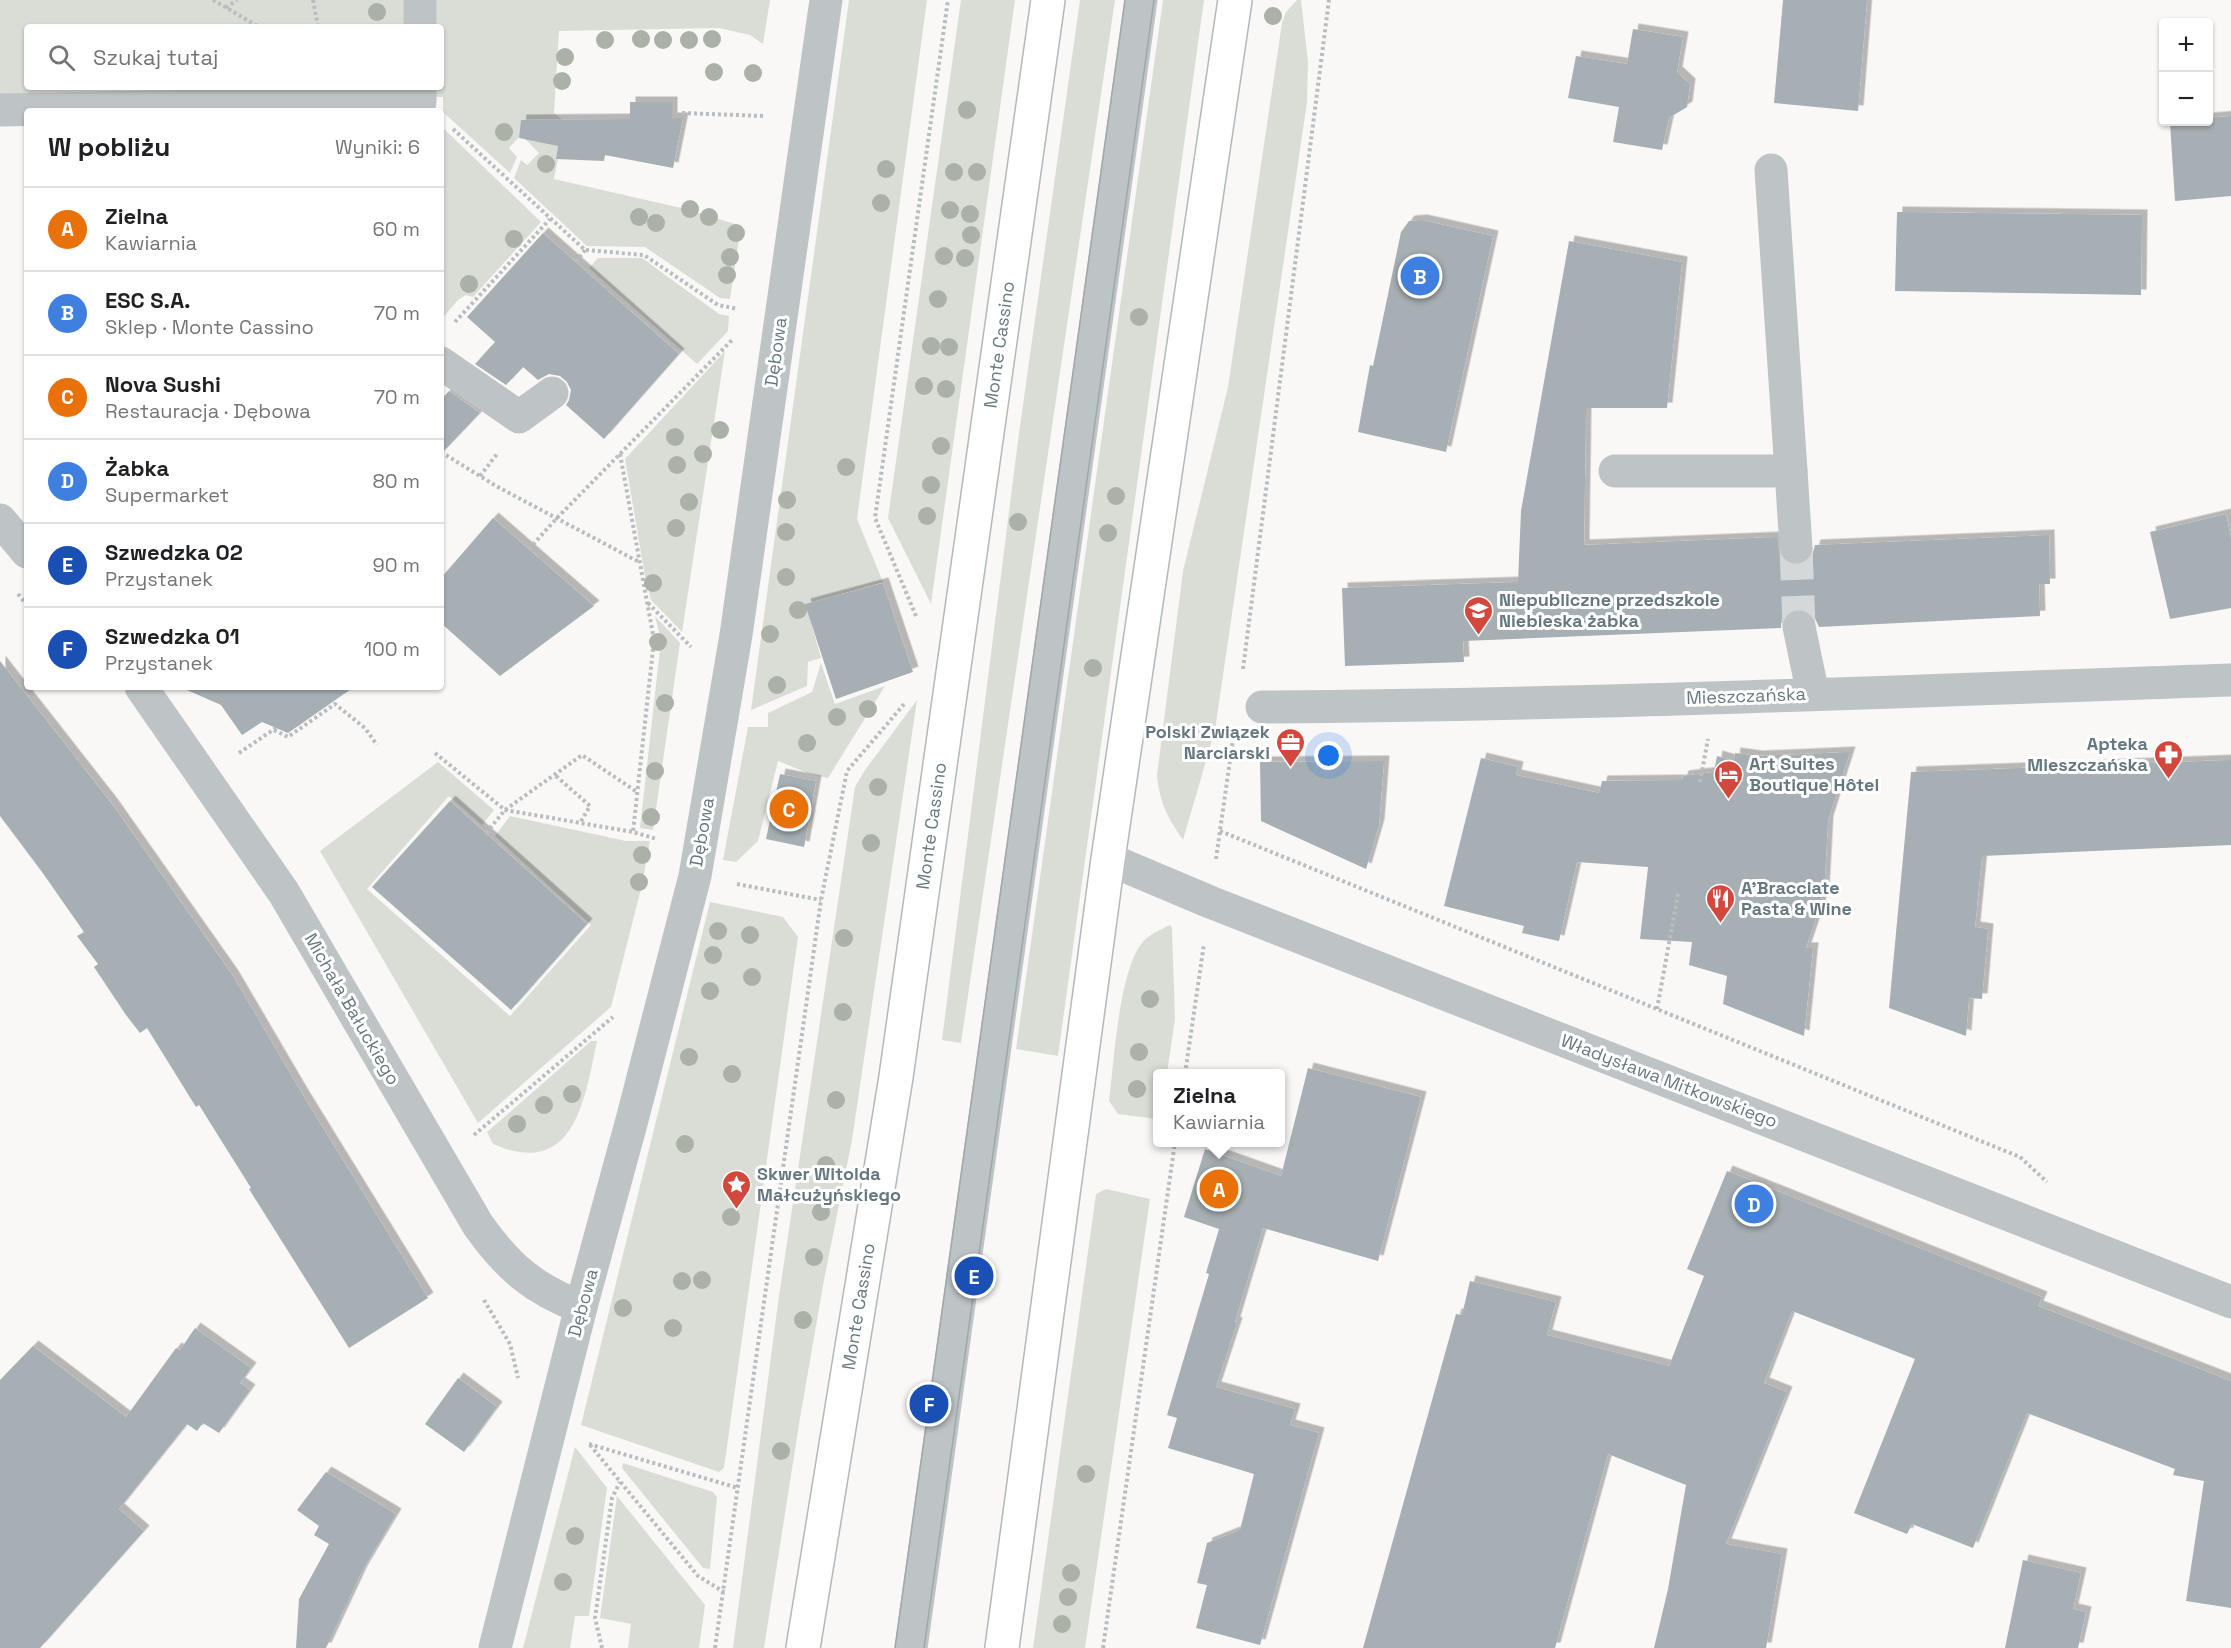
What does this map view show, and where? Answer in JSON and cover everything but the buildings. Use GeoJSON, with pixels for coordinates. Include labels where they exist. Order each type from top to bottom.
{"type":"FeatureCollection","features":[{"type":"Feature","properties":{"kind":"main road","name":"Monte Cassino"},"geometry":{"type":"LineString","coordinates":[[803,1648],[896,1077],[1048,0]]}},
{"type":"Feature","properties":{"kind":"main road"},"geometry":{"type":"LineString","coordinates":[[1002,1648],[1108,859],[1235,0]]}},
{"type":"Feature","properties":{"kind":"street"},"geometry":{"type":"LineString","coordinates":[[420,0],[420,24]]}},
{"type":"Feature","properties":{"kind":"street","name":"Dębowa"},"geometry":{"type":"LineString","coordinates":[[495,1648],[581,1307],[695,876],[736,635],[826,0]]}},
{"type":"Feature","properties":{"kind":"street"},"geometry":{"type":"LineString","coordinates":[[911,1648],[1141,0]]}},
{"type":"Feature","properties":{"kind":"street"},"geometry":{"type":"LineString","coordinates":[[84,108],[419,100]]}},
{"type":"Feature","properties":{"kind":"street"},"geometry":{"type":"LineString","coordinates":[[0,110],[24,109]]}},
{"type":"Feature","properties":{"kind":"street"},"geometry":{"type":"LineString","coordinates":[[1771,170],[1796,547]]}},
{"type":"Feature","properties":{"kind":"street"},"geometry":{"type":"LineString","coordinates":[[444,365],[519,417],[552,393]]}},
{"type":"Feature","properties":{"kind":"street"},"geometry":{"type":"LineString","coordinates":[[1616,471],[1791,471]]}},
{"type":"Feature","properties":{"kind":"street"},"geometry":{"type":"LineString","coordinates":[[0,520],[24,548]]}},
{"type":"Feature","properties":{"kind":"street"},"geometry":{"type":"LineString","coordinates":[[1799,627],[1813,694]]}},
{"type":"Feature","properties":{"kind":"street","name":"Mieszczańska"},"geometry":{"type":"LineString","coordinates":[[1262,707],[1436,705],[2231,680]]}},
{"type":"Feature","properties":{"kind":"street","name":"Michała Bałuckiego"},"geometry":{"type":"LineString","coordinates":[[143,690],[284,893],[484,1233],[503,1259],[522,1276],[543,1290],[581,1307]]}},
{"type":"Feature","properties":{"kind":"street","name":"Władysława Mitkowskiego"},"geometry":{"type":"LineString","coordinates":[[1108,859],[1210,902],[2231,1302]]}},
{"type":"Feature","properties":{"kind":"path"},"geometry":{"type":"LineString","coordinates":[[213,0],[254,24]]}},
{"type":"Feature","properties":{"kind":"path"},"geometry":{"type":"LineString","coordinates":[[226,8],[237,0]]}},
{"type":"Feature","properties":{"kind":"path"},"geometry":{"type":"LineString","coordinates":[[313,0],[317,24]]}},
{"type":"Feature","properties":{"kind":"path"},"geometry":{"type":"LineString","coordinates":[[916,621],[916,611],[875,518],[948,0]]}},
{"type":"Feature","properties":{"kind":"path"},"geometry":{"type":"LineString","coordinates":[[1243,670],[1329,0]]}},
{"type":"Feature","properties":{"kind":"path"},"geometry":{"type":"LineString","coordinates":[[682,113],[764,116]]}},
{"type":"Feature","properties":{"kind":"path"},"geometry":{"type":"LineString","coordinates":[[449,126],[585,250],[644,255],[718,305],[738,309]]}},
{"type":"Feature","properties":{"kind":"path"},"geometry":{"type":"LineString","coordinates":[[453,324],[550,219]]}},
{"type":"Feature","properties":{"kind":"path"},"geometry":{"type":"LineString","coordinates":[[576,262],[585,250]]}},
{"type":"Feature","properties":{"kind":"path"},"geometry":{"type":"LineString","coordinates":[[529,549],[735,337]]}},
{"type":"Feature","properties":{"kind":"path"},"geometry":{"type":"LineString","coordinates":[[480,476],[500,449]]}},
{"type":"Feature","properties":{"kind":"path"},"geometry":{"type":"LineString","coordinates":[[444,454],[480,476],[640,562]]}},
{"type":"Feature","properties":{"kind":"path"},"geometry":{"type":"LineString","coordinates":[[620,454],[654,640],[633,832]]}},
{"type":"Feature","properties":{"kind":"path"},"geometry":{"type":"LineString","coordinates":[[647,603],[692,648]]}},
{"type":"Feature","properties":{"kind":"path"},"geometry":{"type":"LineString","coordinates":[[715,1648],[821,900],[847,771],[908,700]]}},
{"type":"Feature","properties":{"kind":"path"},"geometry":{"type":"LineString","coordinates":[[237,754],[275,729],[288,737],[335,704],[365,728],[377,745]]}},
{"type":"Feature","properties":{"kind":"path"},"geometry":{"type":"LineString","coordinates":[[1186,1069],[1235,728]]}},
{"type":"Feature","properties":{"kind":"path"},"geometry":{"type":"LineString","coordinates":[[1700,782],[1709,736]]}},
{"type":"Feature","properties":{"kind":"path"},"geometry":{"type":"LineString","coordinates":[[435,753],[505,810],[633,832],[657,839]]}},
{"type":"Feature","properties":{"kind":"path"},"geometry":{"type":"LineString","coordinates":[[486,833],[505,810],[556,776],[582,755],[637,792]]}},
{"type":"Feature","properties":{"kind":"path"},"geometry":{"type":"LineString","coordinates":[[556,776],[590,806],[580,824]]}},
{"type":"Feature","properties":{"kind":"path"},"geometry":{"type":"LineString","coordinates":[[1220,831],[2020,1157],[2054,1189]]}},
{"type":"Feature","properties":{"kind":"path"},"geometry":{"type":"LineString","coordinates":[[695,876],[821,900]]}},
{"type":"Feature","properties":{"kind":"path"},"geometry":{"type":"LineString","coordinates":[[1657,1009],[1678,894]]}},
{"type":"Feature","properties":{"kind":"path"},"geometry":{"type":"LineString","coordinates":[[474,1135],[618,1013]]}},
{"type":"Feature","properties":{"kind":"path"},"geometry":{"type":"LineString","coordinates":[[1103,1648],[1174,1147]]}},
{"type":"Feature","properties":{"kind":"path"},"geometry":{"type":"LineString","coordinates":[[724,1592],[698,1576],[590,1444],[738,1488]]}},
{"type":"Feature","properties":{"kind":"path"},"geometry":{"type":"LineString","coordinates":[[602,1648],[595,1618],[612,1498],[620,1482]]}},
{"type":"Feature","properties":{"kind":"shaded area"},"geometry":{"type":"Polygon","coordinates":[[[0,0],[770,0],[763,44],[750,35],[719,28],[559,31],[554,113],[563,120],[554,179],[690,210],[741,226],[730,299],[720,298],[645,247],[587,246],[514,178],[521,160],[527,165],[539,153],[521,135],[509,148],[517,157],[510,173],[444,113],[443,97],[0,106],[0,0]]]}},
{"type":"Feature","properties":{"kind":"shaded area"},"geometry":{"type":"Polygon","coordinates":[[[849,0],[927,0],[857,519],[883,582],[806,604],[821,658],[808,662],[807,686],[751,710],[849,0]]]}},
{"type":"Feature","properties":{"kind":"shaded area"},"geometry":{"type":"Polygon","coordinates":[[[961,0],[1015,0],[931,604],[888,518],[961,0]]]}},
{"type":"Feature","properties":{"kind":"shaded area"},"geometry":{"type":"Polygon","coordinates":[[[1080,0],[1115,0],[961,1043],[942,1040],[1019,433],[1080,0]]]}},
{"type":"Feature","properties":{"kind":"shaded area"},"geometry":{"type":"Polygon","coordinates":[[[1163,0],[1204,0],[1058,1056],[1016,1049],[1163,0]]]}},
{"type":"Feature","properties":{"kind":"shaded area"},"geometry":{"type":"Polygon","coordinates":[[[1297,0],[1301,0],[1308,62],[1307,102],[1215,730],[1183,840],[1165,809],[1157,775],[1183,571],[1228,387],[1282,23],[1286,12],[1297,0]]]}},
{"type":"Feature","properties":{"kind":"shaded area"},"geometry":{"type":"Polygon","coordinates":[[[444,129],[541,222],[473,297],[466,295],[458,300],[444,316],[444,129]]]}},
{"type":"Feature","properties":{"kind":"shaded area"},"geometry":{"type":"Polygon","coordinates":[[[598,258],[642,258],[719,314],[729,316],[728,331],[697,364],[589,268],[598,258]]]}},
{"type":"Feature","properties":{"kind":"shaded area"},"geometry":{"type":"Polygon","coordinates":[[[725,351],[682,632],[651,600],[625,459],[725,351]]]}},
{"type":"Feature","properties":{"kind":"shaded area"},"geometry":{"type":"Polygon","coordinates":[[[655,616],[680,643],[653,830],[640,828],[661,640],[655,616]]]}},
{"type":"Feature","properties":{"kind":"shaded area"},"geometry":{"type":"Polygon","coordinates":[[[821,663],[835,704],[885,686],[828,778],[810,774],[778,761],[758,841],[736,862],[723,860],[748,727],[768,727],[768,713],[812,692],[821,663]]]}},
{"type":"Feature","properties":{"kind":"shaded area"},"geometry":{"type":"Polygon","coordinates":[[[917,700],[852,1140],[824,1280],[799,1424],[764,1648],[733,1648],[778,1303],[855,787],[917,700]]]}},
{"type":"Feature","properties":{"kind":"shaded area"},"geometry":{"type":"Polygon","coordinates":[[[438,762],[494,810],[482,825],[449,796],[367,889],[510,1016],[591,925],[495,836],[510,816],[626,841],[650,841],[642,885],[611,1007],[478,1123],[320,851],[438,762]]]}},
{"type":"Feature","properties":{"kind":"shaded area"},"geometry":{"type":"Polygon","coordinates":[[[710,902],[783,917],[798,937],[724,1468],[719,1472],[581,1425],[710,902]]]}},
{"type":"Feature","properties":{"kind":"shaded area"},"geometry":{"type":"Polygon","coordinates":[[[1170,925],[1172,928],[1175,1019],[1168,1069],[1153,1069],[1153,1118],[1118,1114],[1109,1101],[1119,1018],[1128,974],[1134,956],[1142,943],[1151,935],[1170,925]]]}},
{"type":"Feature","properties":{"kind":"shaded area"},"geometry":{"type":"Polygon","coordinates":[[[591,1041],[597,1041],[587,1086],[571,1127],[559,1142],[542,1151],[521,1152],[493,1144],[487,1132],[591,1041]]]}},
{"type":"Feature","properties":{"kind":"shaded area"},"geometry":{"type":"Polygon","coordinates":[[[1106,1189],[1150,1199],[1085,1648],[1033,1648],[1096,1194],[1106,1189]]]}},
{"type":"Feature","properties":{"kind":"shaded area"},"geometry":{"type":"Polygon","coordinates":[[[575,1447],[607,1488],[589,1616],[575,1616],[570,1648],[523,1648],[575,1447]]]}},
{"type":"Feature","properties":{"kind":"shaded area"},"geometry":{"type":"Polygon","coordinates":[[[623,1463],[713,1492],[717,1497],[710,1569],[703,1568],[622,1468],[623,1463]]]}},
{"type":"Feature","properties":{"kind":"shaded area"},"geometry":{"type":"Polygon","coordinates":[[[617,1496],[705,1605],[699,1648],[628,1648],[631,1624],[600,1618],[617,1496]]]}},
{"type":"Feature","properties":{"kind":"tunnel"},"geometry":{"type":"LineString","coordinates":[[1796,547],[1799,627]]}},
{"type":"Feature","properties":{"kind":"tram line"},"geometry":{"type":"LineString","coordinates":[[895,1648],[1125,0]]}},
{"type":"Feature","properties":{"kind":"tram line"},"geometry":{"type":"LineString","coordinates":[[924,1648],[1154,0]]}},
{"type":"Feature","properties":{"kind":"place","name":"ESC S.A."},"geometry":{"type":"Point","coordinates":[1420,276]}},
{"type":"Feature","properties":{"kind":"place","name":"Niepubliczne przedszkole Niebieska żabka"},"geometry":{"type":"Point","coordinates":[1478,636]}},
{"type":"Feature","properties":{"kind":"place","name":"Polski Związek Narciarski"},"geometry":{"type":"Point","coordinates":[1291,768]}},
{"type":"Feature","properties":{"kind":"place","name":"Apteka Mieszczańska"},"geometry":{"type":"Point","coordinates":[2169,780]}},
{"type":"Feature","properties":{"kind":"place","name":"Art Suites Boutique Hôtel"},"geometry":{"type":"Point","coordinates":[1728,800]}},
{"type":"Feature","properties":{"kind":"place","name":"Nova Sushi"},"geometry":{"type":"Point","coordinates":[789,809]}},
{"type":"Feature","properties":{"kind":"place","name":"A'Bracciate Pasta & Wine"},"geometry":{"type":"Point","coordinates":[1720,924]}},
{"type":"Feature","properties":{"kind":"place","name":"Zielna"},"geometry":{"type":"Point","coordinates":[1219,1189]}},
{"type":"Feature","properties":{"kind":"place","name":"Żabka"},"geometry":{"type":"Point","coordinates":[1754,1204]}},
{"type":"Feature","properties":{"kind":"place","name":"Skwer Witolda Małcużyńskiego"},"geometry":{"type":"Point","coordinates":[736,1210]}},
{"type":"Feature","properties":{"kind":"place","name":"Szwedzka 02"},"geometry":{"type":"Point","coordinates":[974,1276]}},
{"type":"Feature","properties":{"kind":"place","name":"Szwedzka 01"},"geometry":{"type":"Point","coordinates":[929,1404]}}]}
